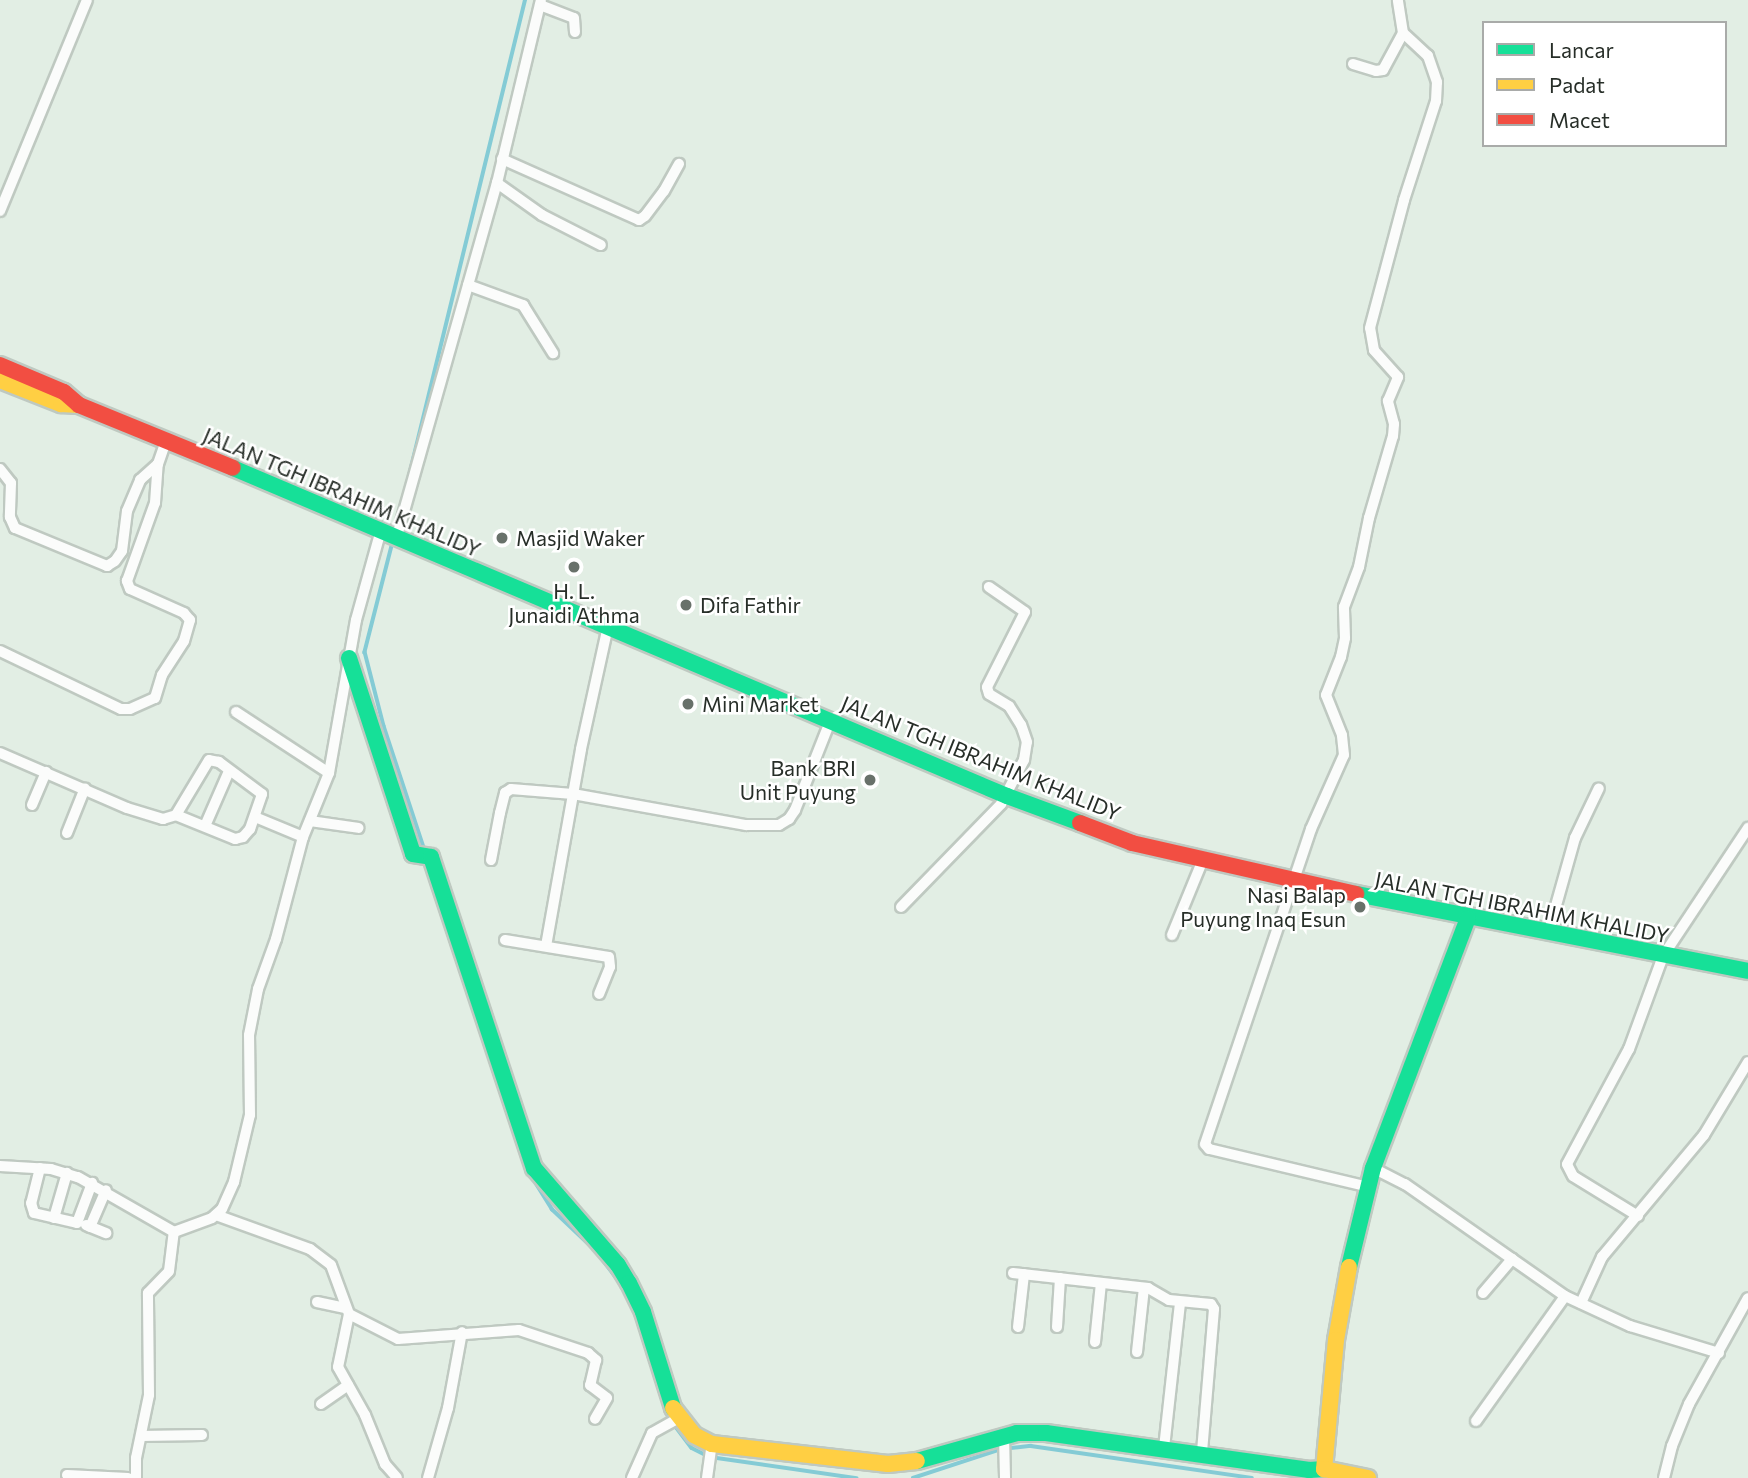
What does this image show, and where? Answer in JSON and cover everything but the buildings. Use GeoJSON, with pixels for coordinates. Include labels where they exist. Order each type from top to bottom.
{"type":"FeatureCollection","features":[{"type":"Feature","properties":{"kind":"street"},"geometry":{"type":"LineString","coordinates":[[0,211],[87,0]]}},
{"type":"Feature","properties":{"kind":"street"},"geometry":{"type":"LineString","coordinates":[[1353,64],[1376,71],[1383,70],[1402,33],[1398,0]]}},
{"type":"Feature","properties":{"kind":"street"},"geometry":{"type":"LineString","coordinates":[[174,1232],[216,1215],[234,1182],[250,1115],[248,1047],[253,1014],[303,837],[328,773],[356,620],[389,533],[468,285],[497,183],[540,3],[574,18],[575,32]]}},
{"type":"Feature","properties":{"kind":"street"},"geometry":{"type":"LineString","coordinates":[[1369,1187],[1206,1146],[1292,882],[1311,829],[1344,755],[1342,736],[1326,695],[1341,657],[1345,638],[1344,607],[1359,567],[1368,518],[1394,429],[1388,401],[1398,375],[1374,350],[1370,328],[1404,200],[1429,125],[1437,82],[1428,56],[1402,33]]}},
{"type":"Feature","properties":{"kind":"street"},"geometry":{"type":"LineString","coordinates":[[502,159],[636,220],[645,216],[679,164]]}},
{"type":"Feature","properties":{"kind":"street"},"geometry":{"type":"LineString","coordinates":[[497,183],[542,215],[601,245]]}},
{"type":"Feature","properties":{"kind":"street"},"geometry":{"type":"LineString","coordinates":[[468,285],[523,305],[553,353]]}},
{"type":"Feature","properties":{"kind":"street","name":"JALAN TGH IBRAHIM KHALIDY"},"geometry":{"type":"LineString","coordinates":[[0,365],[57,388],[79,405],[831,719],[1007,796],[1132,843],[1292,882],[1748,971]]}},
{"type":"Feature","properties":{"kind":"street","name":"JALAN TGH IBRAHIM KHALIDY"},"geometry":{"type":"LineString","coordinates":[[0,380],[61,404],[79,405]]}},
{"type":"Feature","properties":{"kind":"street"},"geometry":{"type":"LineString","coordinates":[[0,651],[121,709],[130,709],[155,698],[164,669],[190,625],[184,612],[130,589],[127,584],[158,493],[158,464],[166,441]]}},
{"type":"Feature","properties":{"kind":"street"},"geometry":{"type":"LineString","coordinates":[[0,470],[11,483],[10,517],[15,528],[107,566],[115,561],[122,551],[127,511],[140,480],[158,464]]}},
{"type":"Feature","properties":{"kind":"street"},"geometry":{"type":"LineString","coordinates":[[901,907],[1007,796],[1024,760],[1027,742],[1021,725],[1009,706],[989,694],[987,687],[1026,614],[1023,608],[989,586]]}},
{"type":"Feature","properties":{"kind":"street"},"geometry":{"type":"LineString","coordinates":[[546,946],[573,794],[608,626]]}},
{"type":"Feature","properties":{"kind":"street"},"geometry":{"type":"LineString","coordinates":[[349,658],[412,851],[422,855],[453,921],[534,1168],[618,1265],[643,1312],[674,1420],[700,1440],[710,1452],[888,1464],[911,1463],[1004,1444],[1017,1433],[1046,1433],[1202,1453],[1312,1473],[1368,1478]]}},
{"type":"Feature","properties":{"kind":"street"},"geometry":{"type":"LineString","coordinates":[[236,712],[328,773]]}},
{"type":"Feature","properties":{"kind":"street"},"geometry":{"type":"LineString","coordinates":[[491,860],[507,791],[519,789],[573,794],[746,825],[779,825],[789,819],[795,810],[831,719]]}},
{"type":"Feature","properties":{"kind":"street"},"geometry":{"type":"LineString","coordinates":[[1,756],[153,817],[169,818],[176,815],[206,762],[215,760],[261,793],[250,829],[240,838],[229,837],[176,815]]}},
{"type":"Feature","properties":{"kind":"street"},"geometry":{"type":"LineString","coordinates":[[205,826],[229,771]]}},
{"type":"Feature","properties":{"kind":"street"},"geometry":{"type":"LineString","coordinates":[[32,804],[46,772]]}},
{"type":"Feature","properties":{"kind":"street"},"geometry":{"type":"LineString","coordinates":[[67,833],[85,788]]}},
{"type":"Feature","properties":{"kind":"street"},"geometry":{"type":"LineString","coordinates":[[1548,934],[1575,838],[1599,788]]}},
{"type":"Feature","properties":{"kind":"street"},"geometry":{"type":"LineString","coordinates":[[255,817],[303,837]]}},
{"type":"Feature","properties":{"kind":"street"},"geometry":{"type":"LineString","coordinates":[[310,821],[359,828]]}},
{"type":"Feature","properties":{"kind":"street"},"geometry":{"type":"LineString","coordinates":[[1638,1216],[1573,1176],[1567,1166],[1629,1049],[1663,956],[1748,828]]}},
{"type":"Feature","properties":{"kind":"street"},"geometry":{"type":"LineString","coordinates":[[1172,935],[1202,862]]}},
{"type":"Feature","properties":{"kind":"street"},"geometry":{"type":"LineString","coordinates":[[1312,1473],[1338,1329],[1374,1168],[1468,918]]}},
{"type":"Feature","properties":{"kind":"street"},"geometry":{"type":"LineString","coordinates":[[505,940],[609,957],[610,967],[599,994]]}},
{"type":"Feature","properties":{"kind":"street"},"geometry":{"type":"LineString","coordinates":[[1581,1303],[1602,1257],[1712,1124],[1748,1062]]}},
{"type":"Feature","properties":{"kind":"street"},"geometry":{"type":"LineString","coordinates":[[0,1166],[40,1168],[67,1173],[106,1190],[174,1232]]}},
{"type":"Feature","properties":{"kind":"street"},"geometry":{"type":"LineString","coordinates":[[40,1168],[31,1209],[106,1233]]}},
{"type":"Feature","properties":{"kind":"street"},"geometry":{"type":"LineString","coordinates":[[1374,1168],[1405,1184],[1565,1296],[1630,1326],[1719,1353]]}},
{"type":"Feature","properties":{"kind":"street"},"geometry":{"type":"LineString","coordinates":[[54,1218],[67,1173]]}},
{"type":"Feature","properties":{"kind":"street"},"geometry":{"type":"LineString","coordinates":[[77,1223],[92,1183]]}},
{"type":"Feature","properties":{"kind":"street"},"geometry":{"type":"LineString","coordinates":[[90,1227],[106,1190]]}},
{"type":"Feature","properties":{"kind":"street"},"geometry":{"type":"LineString","coordinates":[[216,1215],[310,1249],[324,1258],[337,1276],[348,1311],[348,1331],[338,1363],[365,1415],[385,1464],[397,1478]]}},
{"type":"Feature","properties":{"kind":"street"},"geometry":{"type":"LineString","coordinates":[[136,1478],[149,1395],[148,1293],[169,1271],[174,1232]]}},
{"type":"Feature","properties":{"kind":"street"},"geometry":{"type":"LineString","coordinates":[[1483,1293],[1512,1259]]}},
{"type":"Feature","properties":{"kind":"street"},"geometry":{"type":"LineString","coordinates":[[1018,1327],[1018,1273],[1153,1289],[1165,1299],[1211,1304],[1214,1309],[1202,1453]]}},
{"type":"Feature","properties":{"kind":"street"},"geometry":{"type":"LineString","coordinates":[[1057,1327],[1060,1278]]}},
{"type":"Feature","properties":{"kind":"street"},"geometry":{"type":"LineString","coordinates":[[1096,1342],[1101,1283]]}},
{"type":"Feature","properties":{"kind":"street"},"geometry":{"type":"LineString","coordinates":[[1137,1352],[1143,1288]]}},
{"type":"Feature","properties":{"kind":"street"},"geometry":{"type":"LineString","coordinates":[[1475,1421],[1565,1296]]}},
{"type":"Feature","properties":{"kind":"street"},"geometry":{"type":"LineString","coordinates":[[1664,1478],[1681,1421],[1748,1298]]}},
{"type":"Feature","properties":{"kind":"street"},"geometry":{"type":"LineString","coordinates":[[317,1302],[348,1311],[398,1339],[462,1332],[519,1330],[592,1356],[596,1363],[590,1385],[607,1398],[595,1419]]}},
{"type":"Feature","properties":{"kind":"street"},"geometry":{"type":"LineString","coordinates":[[1164,1448],[1180,1302]]}},
{"type":"Feature","properties":{"kind":"street"},"geometry":{"type":"LineString","coordinates":[[428,1478],[448,1408],[462,1332]]}},
{"type":"Feature","properties":{"kind":"street"},"geometry":{"type":"LineString","coordinates":[[321,1404],[348,1385]]}},
{"type":"Feature","properties":{"kind":"street"},"geometry":{"type":"LineString","coordinates":[[632,1478],[652,1433],[674,1420]]}},
{"type":"Feature","properties":{"kind":"street"},"geometry":{"type":"LineString","coordinates":[[141,1436],[202,1435]]}},
{"type":"Feature","properties":{"kind":"street"},"geometry":{"type":"LineString","coordinates":[[1004,1444],[1005,1478]]}},
{"type":"Feature","properties":{"kind":"street"},"geometry":{"type":"LineString","coordinates":[[707,1478],[710,1452]]}},
{"type":"Feature","properties":{"kind":"street"},"geometry":{"type":"LineString","coordinates":[[67,1475],[128,1478]]}},
{"type":"Feature","properties":{"kind":"waterway"},"geometry":{"type":"LineString","coordinates":[[409,476],[525,0]]}},
{"type":"Feature","properties":{"kind":"waterway"},"geometry":{"type":"LineString","coordinates":[[393,542],[365,652],[384,726],[425,851]]}},
{"type":"Feature","properties":{"kind":"waterway"},"geometry":{"type":"LineString","coordinates":[[536,1183],[552,1209],[593,1248]]}},
{"type":"Feature","properties":{"kind":"waterway"},"geometry":{"type":"LineString","coordinates":[[600,1256],[619,1281]]}},
{"type":"Feature","properties":{"kind":"waterway"},"geometry":{"type":"LineString","coordinates":[[676,1427],[692,1448],[710,1457],[856,1478]]}},
{"type":"Feature","properties":{"kind":"waterway"},"geometry":{"type":"LineString","coordinates":[[913,1478],[1001,1449],[1031,1446],[1252,1478]]}},
{"type":"Feature","properties":{"kind":"traffic: fast"},"geometry":{"type":"LineString","coordinates":[[233,468],[1007,796],[1080,823]]}},
{"type":"Feature","properties":{"kind":"traffic: fast"},"geometry":{"type":"LineString","coordinates":[[349,658],[413,854],[431,857],[534,1168],[618,1265],[629,1283],[643,1312],[673,1408]]}},
{"type":"Feature","properties":{"kind":"traffic: fast"},"geometry":{"type":"LineString","coordinates":[[1356,894],[1748,971]]}},
{"type":"Feature","properties":{"kind":"traffic: fast"},"geometry":{"type":"LineString","coordinates":[[1349,1267],[1373,1168],[1468,918]]}},
{"type":"Feature","properties":{"kind":"traffic: fast"},"geometry":{"type":"LineString","coordinates":[[917,1461],[1017,1433],[1046,1433],[1309,1470],[1324,1469]]}},
{"type":"Feature","properties":{"kind":"traffic: slow"},"geometry":{"type":"LineString","coordinates":[[0,380],[61,404],[79,405]]}},
{"type":"Feature","properties":{"kind":"traffic: slow"},"geometry":{"type":"LineString","coordinates":[[1349,1267],[1336,1340],[1324,1469],[1368,1478]]}},
{"type":"Feature","properties":{"kind":"traffic: slow"},"geometry":{"type":"LineString","coordinates":[[673,1408],[694,1435],[712,1444],[888,1464],[917,1461]]}},
{"type":"Feature","properties":{"kind":"traffic: jam"},"geometry":{"type":"LineString","coordinates":[[0,365],[64,392],[79,405],[233,468]]}},
{"type":"Feature","properties":{"kind":"traffic: jam"},"geometry":{"type":"LineString","coordinates":[[1080,823],[1132,843],[1356,894]]}},
{"type":"Feature","properties":{"kind":"place","name":"Masjid Waker"},"geometry":{"type":"Point","coordinates":[502,538]}},
{"type":"Feature","properties":{"kind":"place","name":"H. L. Junaidi Athma"},"geometry":{"type":"Point","coordinates":[574,567]}},
{"type":"Feature","properties":{"kind":"place","name":"Difa Fathir"},"geometry":{"type":"Point","coordinates":[686,605]}},
{"type":"Feature","properties":{"kind":"place","name":"Mini Market"},"geometry":{"type":"Point","coordinates":[688,704]}},
{"type":"Feature","properties":{"kind":"place","name":"Bank BRI Unit Puyung"},"geometry":{"type":"Point","coordinates":[870,780]}},
{"type":"Feature","properties":{"kind":"place","name":"Nasi Balap Puyung Inaq Esun"},"geometry":{"type":"Point","coordinates":[1360,907]}}]}
